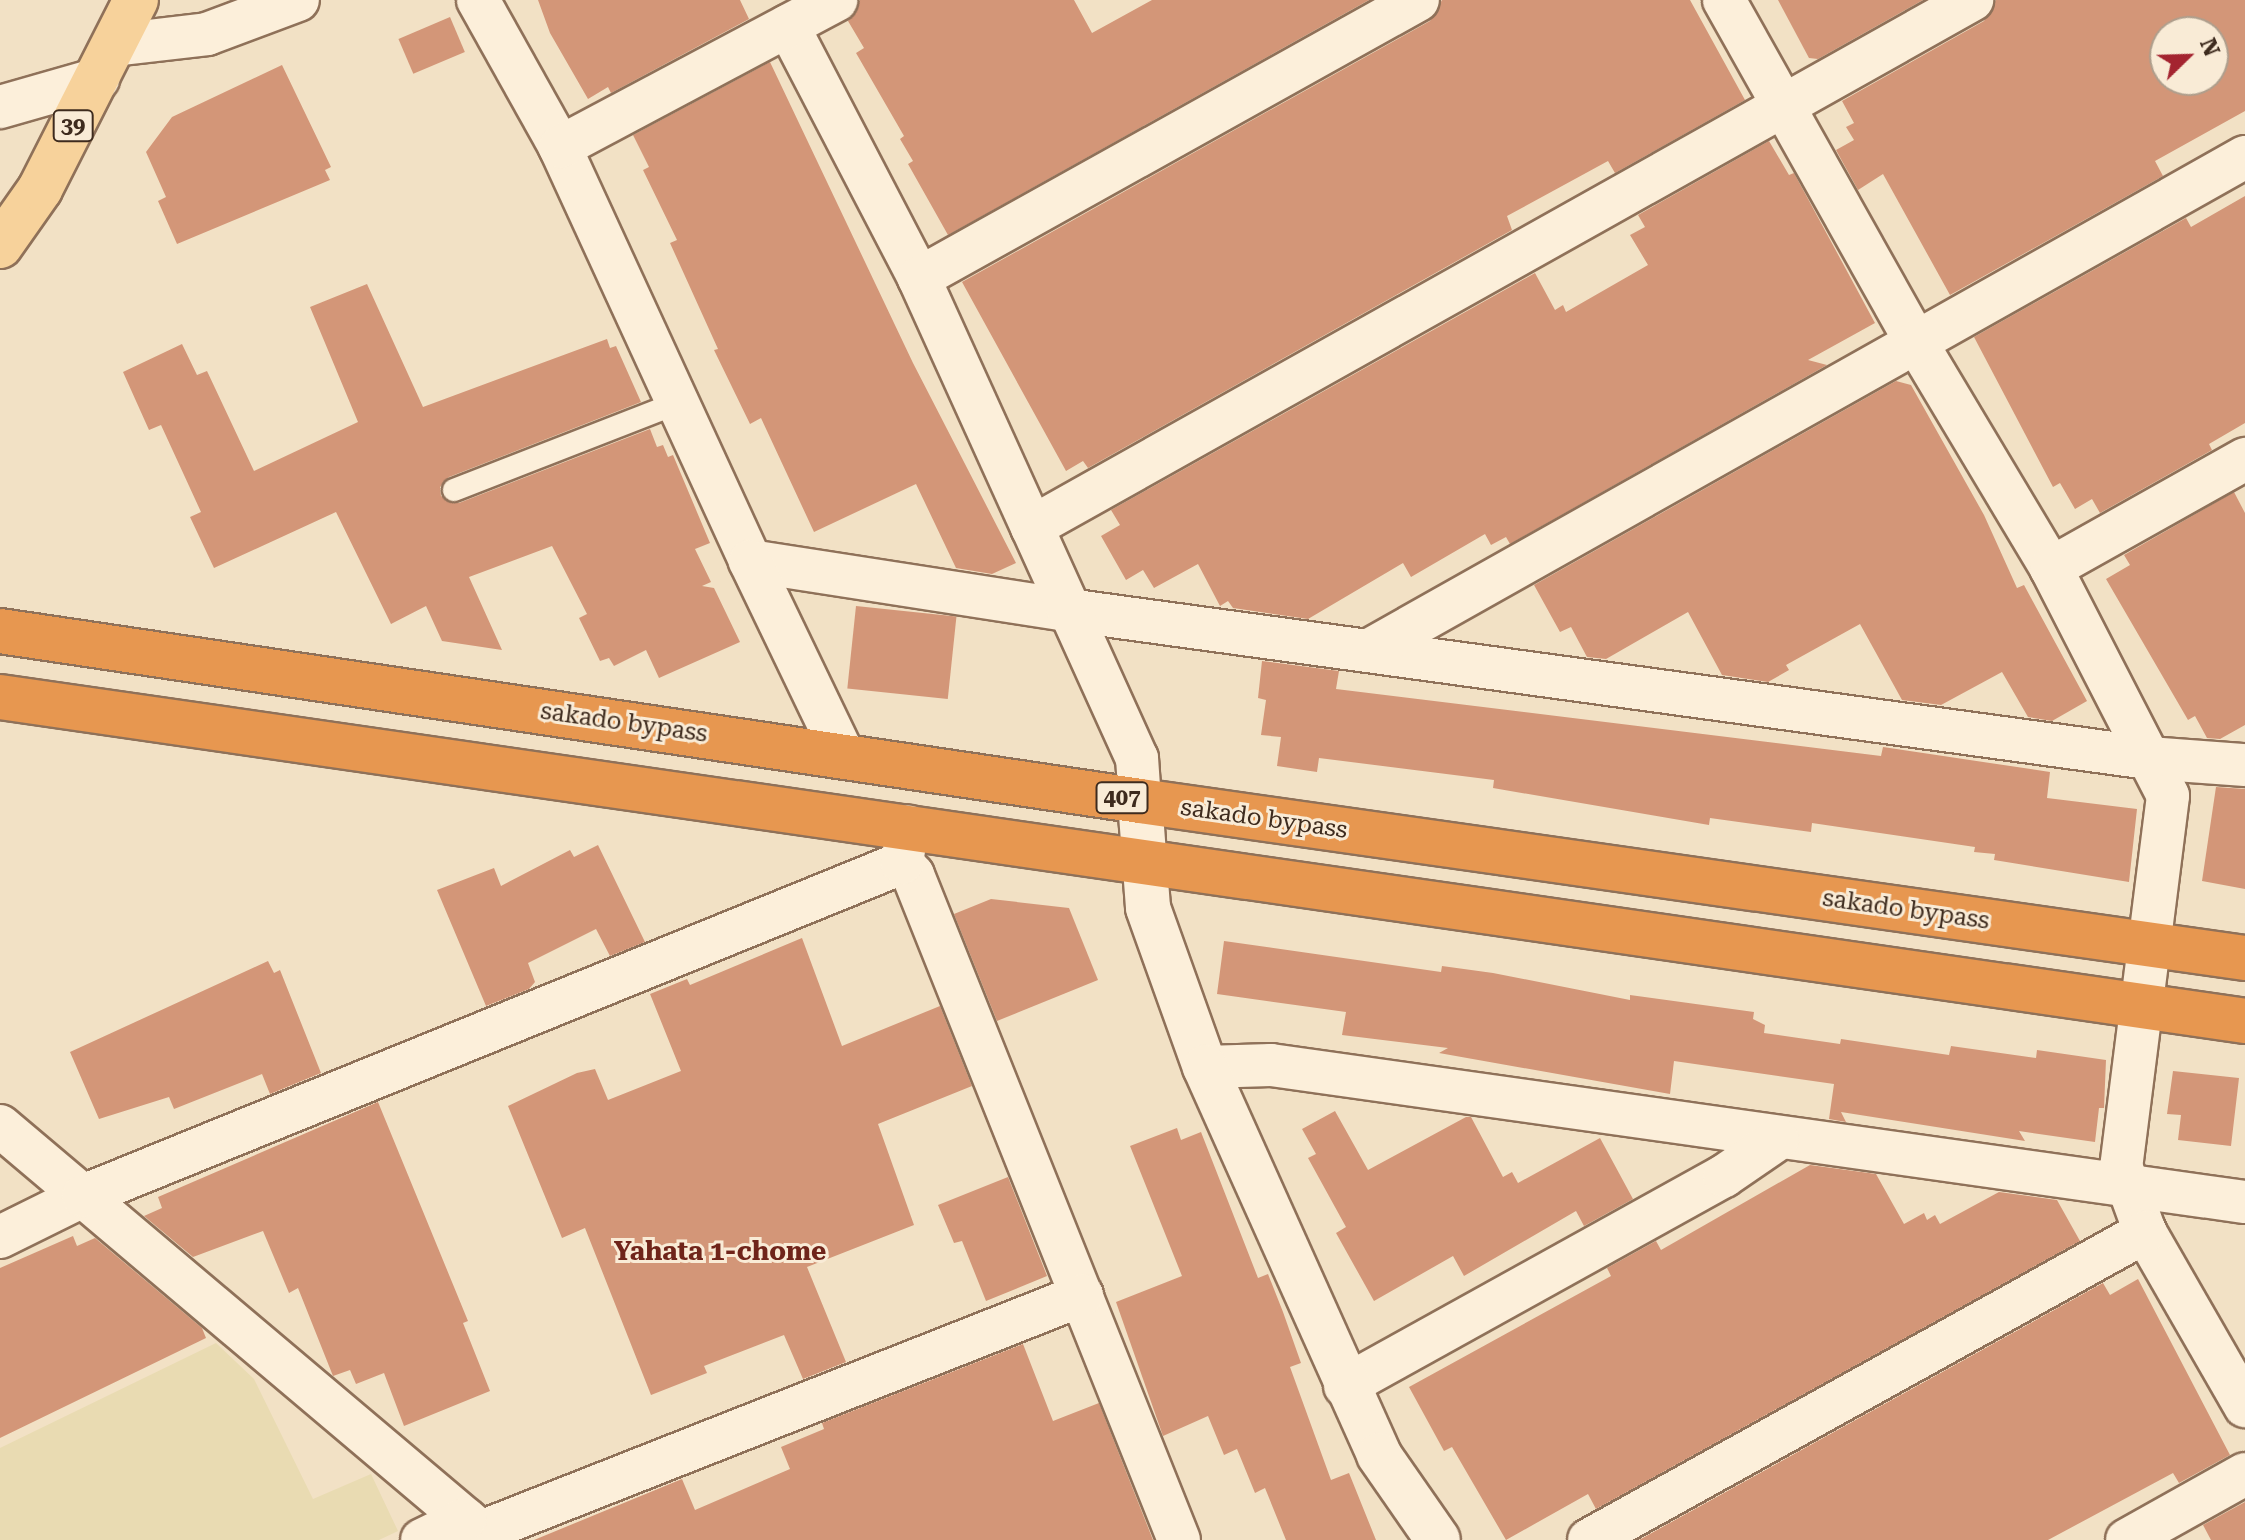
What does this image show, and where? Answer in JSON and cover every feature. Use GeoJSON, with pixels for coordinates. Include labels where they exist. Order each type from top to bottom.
{"type":"FeatureCollection","features":[{"type":"Feature","properties":{"kind":"highway","name":"sakado bypass"},"geometry":{"type":"LineString","coordinates":[[0,631],[1140,801],[2245,958]]}},
{"type":"Feature","properties":{"kind":"highway"},"geometry":{"type":"LineString","coordinates":[[0,697],[905,844],[1142,864],[2245,1021]]}},
{"type":"Feature","properties":{"kind":"main road","name":"39"},"geometry":{"type":"LineString","coordinates":[[0,246],[40,189],[136,0]]}},
{"type":"Feature","properties":{"kind":"street"},"geometry":{"type":"LineString","coordinates":[[0,107],[106,62],[207,34],[298,0]]}},
{"type":"Feature","properties":{"kind":"street"},"geometry":{"type":"LineString","coordinates":[[478,0],[560,147],[750,561],[844,756]]}},
{"type":"Feature","properties":{"kind":"street"},"geometry":{"type":"LineString","coordinates":[[560,147],[836,0]]}},
{"type":"Feature","properties":{"kind":"street"},"geometry":{"type":"LineString","coordinates":[[919,278],[1418,0]]}},
{"type":"Feature","properties":{"kind":"street"},"geometry":{"type":"LineString","coordinates":[[1724,0],[1916,342],[2051,568],[2168,796],[2121,1166],[2145,1232],[2245,1406]]}},
{"type":"Feature","properties":{"kind":"street"},"geometry":{"type":"LineString","coordinates":[[1032,527],[1972,0]]}},
{"type":"Feature","properties":{"kind":"street"},"geometry":{"type":"LineString","coordinates":[[788,26],[919,278],[1137,758],[1142,864],[1159,944],[1205,1067],[1345,1386],[1379,1455],[1438,1540]]}},
{"type":"Feature","properties":{"kind":"street"},"geometry":{"type":"LineString","coordinates":[[1373,648],[2245,157]]}},
{"type":"Feature","properties":{"kind":"street"},"geometry":{"type":"LineString","coordinates":[[2051,568],[2245,459]]}},
{"type":"Feature","properties":{"kind":"street"},"geometry":{"type":"LineString","coordinates":[[750,561],[1068,610],[1373,648],[2149,758],[2245,765]]}},
{"type":"Feature","properties":{"kind":"street"},"geometry":{"type":"LineString","coordinates":[[0,1237],[83,1196],[905,844],[913,875],[1179,1540]]}},
{"type":"Feature","properties":{"kind":"street"},"geometry":{"type":"LineString","coordinates":[[1205,1067],[1271,1065],[1778,1139],[2245,1202]]}},
{"type":"Feature","properties":{"kind":"street"},"geometry":{"type":"LineString","coordinates":[[0,1126],[479,1530]]}},
{"type":"Feature","properties":{"kind":"street"},"geometry":{"type":"LineString","coordinates":[[1345,1386],[1724,1176],[1778,1139]]}},
{"type":"Feature","properties":{"kind":"street"},"geometry":{"type":"LineString","coordinates":[[1589,1540],[2145,1232]]}},
{"type":"Feature","properties":{"kind":"street"},"geometry":{"type":"LineString","coordinates":[[422,1540],[479,1530],[1082,1295]]}},
{"type":"Feature","properties":{"kind":"street"},"geometry":{"type":"LineString","coordinates":[[2127,1540],[2245,1474]]}},
{"type":"Feature","properties":{"kind":"lane"},"geometry":{"type":"LineString","coordinates":[[454,490],[677,403]]}},
{"type":"Feature","properties":{"kind":"shaded area"},"geometry":{"type":"Polygon","coordinates":[[[216,1343],[254,1379],[313,1499],[371,1474],[398,1531],[379,1540],[0,1540],[0,1448],[216,1343]]]}},
{"type":"Feature","properties":{"kind":"building"},"geometry":{"type":"Polygon","coordinates":[[[538,0],[740,0],[749,19],[611,93],[608,87],[588,99],[550,33],[538,0]]]}},
{"type":"Feature","properties":{"kind":"building"},"geometry":{"type":"Polygon","coordinates":[[[860,0],[1074,0],[1092,33],[1152,0],[1369,0],[948,235],[908,164],[913,161],[900,139],[904,136],[856,53],[864,48],[848,21],[860,0]]]}},
{"type":"Feature","properties":{"kind":"building"},"geometry":{"type":"Polygon","coordinates":[[[1442,0],[1690,0],[1745,100],[1615,173],[1608,161],[1507,216],[1512,230],[1088,468],[1083,461],[1066,471],[962,282],[1430,21],[1442,0]]]}},
{"type":"Feature","properties":{"kind":"building"},"geometry":{"type":"Polygon","coordinates":[[[1778,0],[1923,0],[1818,59],[1809,58],[1778,0]]]}},
{"type":"Feature","properties":{"kind":"building"},"geometry":{"type":"Polygon","coordinates":[[[1996,0],[2245,0],[2245,111],[2155,161],[2163,176],[1950,295],[1883,174],[1858,190],[1836,150],[1854,140],[1846,127],[1854,123],[1842,101],[1984,21],[1996,0]]]}},
{"type":"Feature","properties":{"kind":"building"},"geometry":{"type":"Polygon","coordinates":[[[450,17],[465,52],[413,74],[398,39],[450,17]]]}},
{"type":"Feature","properties":{"kind":"building"},"geometry":{"type":"Polygon","coordinates":[[[770,62],[913,363],[1016,563],[992,574],[956,568],[916,484],[814,532],[761,418],[750,424],[714,350],[718,349],[670,243],[677,240],[643,170],[649,167],[633,135],[770,62]]]}},
{"type":"Feature","properties":{"kind":"building"},"geometry":{"type":"Polygon","coordinates":[[[282,65],[331,167],[325,170],[330,180],[177,244],[158,201],[166,197],[146,152],[172,117],[282,65]]]}},
{"type":"Feature","properties":{"kind":"building"},"geometry":{"type":"Polygon","coordinates":[[[1769,141],[1789,175],[1794,173],[1875,323],[1808,360],[1827,365],[1510,544],[1506,537],[1491,545],[1485,534],[1411,577],[1403,563],[1308,619],[1233,608],[1228,601],[1220,606],[1198,564],[1154,588],[1143,570],[1126,580],[1101,536],[1120,525],[1111,510],[1535,273],[1555,310],[1563,305],[1566,312],[1648,265],[1630,235],[1645,227],[1638,215],[1769,141]]]}},
{"type":"Feature","properties":{"kind":"building"},"geometry":{"type":"Polygon","coordinates":[[[2245,196],[2245,423],[2209,444],[2212,450],[2100,513],[2092,499],[2075,509],[2060,483],[2053,487],[1974,337],[2186,218],[2191,227],[2245,196]]]}},
{"type":"Feature","properties":{"kind":"building"},"geometry":{"type":"Polygon","coordinates":[[[367,284],[423,407],[607,339],[610,348],[616,346],[641,402],[449,477],[440,487],[441,496],[459,503],[650,429],[657,447],[663,445],[668,457],[673,455],[710,543],[695,549],[711,582],[702,586],[714,588],[740,642],[659,678],[646,650],[614,666],[609,658],[600,661],[579,618],[587,614],[552,546],[469,577],[502,650],[442,641],[426,606],[391,624],[336,512],[214,568],[190,517],[201,512],[161,425],[149,430],[123,372],[182,344],[197,375],[207,371],[254,471],[358,422],[310,307],[367,284]]]}},
{"type":"Feature","properties":{"kind":"building"},"geometry":{"type":"Polygon","coordinates":[[[1896,381],[1911,385],[1984,515],[2017,588],[2024,585],[2087,701],[2052,721],[2028,717],[2002,672],[1941,705],[1902,700],[1860,624],[1786,665],[1789,670],[1768,682],[1722,675],[1688,612],[1606,659],[1587,657],[1571,627],[1560,632],[1534,585],[1896,381]]]}},
{"type":"Feature","properties":{"kind":"building"},"geometry":{"type":"Polygon","coordinates":[[[2234,492],[2245,513],[2245,725],[2220,739],[2207,738],[2195,716],[2188,720],[2106,579],[2130,565],[2124,555],[2234,492]]]}},
{"type":"Feature","properties":{"kind":"building"},"geometry":{"type":"Polygon","coordinates":[[[856,606],[956,617],[948,699],[847,689],[856,606]]]}},
{"type":"Feature","properties":{"kind":"building"},"geometry":{"type":"Polygon","coordinates":[[[1262,661],[1339,671],[1336,689],[1881,756],[1883,747],[2050,772],[2047,798],[2137,809],[2129,882],[1994,860],[1995,854],[1974,852],[1975,847],[1812,823],[1811,832],[1710,818],[1709,825],[1493,788],[1494,780],[1319,758],[1317,772],[1277,766],[1281,737],[1261,735],[1266,700],[1258,698],[1262,661]]]}},
{"type":"Feature","properties":{"kind":"building"},"geometry":{"type":"Polygon","coordinates":[[[2216,787],[2245,789],[2245,889],[2202,881],[2216,787]]]}},
{"type":"Feature","properties":{"kind":"building"},"geometry":{"type":"Polygon","coordinates":[[[598,845],[645,942],[610,956],[596,929],[528,963],[535,982],[529,989],[486,1006],[437,890],[494,868],[501,886],[570,850],[574,857],[598,845]]]}},
{"type":"Feature","properties":{"kind":"building"},"geometry":{"type":"Polygon","coordinates":[[[991,899],[1069,908],[1098,980],[997,1021],[954,914],[991,899]]]}},
{"type":"Feature","properties":{"kind":"building"},"geometry":{"type":"Polygon","coordinates":[[[802,938],[842,1046],[940,1006],[972,1086],[878,1124],[914,1225],[807,1267],[846,1362],[803,1379],[784,1335],[704,1366],[707,1373],[651,1395],[585,1228],[562,1238],[508,1106],[577,1073],[595,1069],[608,1100],[681,1071],[650,994],[687,979],[690,985],[802,938]]]}},
{"type":"Feature","properties":{"kind":"building"},"geometry":{"type":"Polygon","coordinates":[[[1224,941],[1441,972],[1442,966],[1493,973],[1630,1000],[1630,995],[1754,1012],[1753,1019],[1765,1025],[1764,1033],[1840,1044],[1841,1039],[1949,1055],[1951,1046],[2036,1058],[2037,1050],[2106,1060],[2104,1108],[2099,1108],[2095,1142],[2019,1131],[2025,1141],[1841,1112],[1846,1122],[1829,1119],[1834,1084],[1674,1061],[1670,1094],[1439,1053],[1448,1048],[1342,1035],[1346,1012],[1217,994],[1224,941]]]}},
{"type":"Feature","properties":{"kind":"building"},"geometry":{"type":"Polygon","coordinates":[[[268,961],[274,973],[280,970],[321,1073],[270,1094],[262,1074],[174,1109],[169,1097],[99,1119],[70,1052],[268,961]]]}},
{"type":"Feature","properties":{"kind":"building"},"geometry":{"type":"Polygon","coordinates":[[[2173,1071],[2239,1078],[2231,1146],[2178,1140],[2181,1115],[2167,1114],[2173,1071]]]}},
{"type":"Feature","properties":{"kind":"building"},"geometry":{"type":"Polygon","coordinates":[[[378,1102],[468,1321],[463,1323],[490,1391],[404,1426],[384,1373],[356,1384],[350,1370],[333,1376],[298,1288],[289,1293],[263,1231],[193,1257],[144,1216],[162,1208],[158,1197],[378,1102]]]}},
{"type":"Feature","properties":{"kind":"building"},"geometry":{"type":"Polygon","coordinates":[[[1335,1111],[1368,1170],[1466,1117],[1471,1117],[1503,1177],[1512,1172],[1518,1183],[1600,1138],[1633,1199],[1584,1226],[1576,1211],[1464,1276],[1453,1256],[1374,1301],[1336,1233],[1346,1227],[1308,1158],[1316,1154],[1302,1129],[1335,1111]]]}},
{"type":"Feature","properties":{"kind":"building"},"geometry":{"type":"Polygon","coordinates":[[[1177,1128],[1181,1140],[1201,1132],[1258,1278],[1268,1274],[1283,1312],[1301,1363],[1290,1367],[1331,1480],[1349,1473],[1376,1540],[1286,1540],[1265,1488],[1255,1493],[1237,1449],[1224,1455],[1208,1416],[1163,1436],[1116,1302],[1182,1276],[1130,1146],[1177,1128]]]}},
{"type":"Feature","properties":{"kind":"building"},"geometry":{"type":"Polygon","coordinates":[[[1810,1165],[1876,1174],[1904,1224],[1924,1213],[1927,1220],[1935,1215],[1940,1224],[1999,1192],[2057,1200],[2080,1241],[1596,1509],[1588,1494],[1506,1540],[1452,1447],[1444,1451],[1409,1387],[1611,1276],[1607,1268],[1656,1241],[1661,1250],[1810,1165]]]}},
{"type":"Feature","properties":{"kind":"building"},"geometry":{"type":"Polygon","coordinates":[[[1008,1177],[1047,1276],[986,1301],[962,1241],[954,1243],[938,1205],[1008,1177]]]}},
{"type":"Feature","properties":{"kind":"building"},"geometry":{"type":"Polygon","coordinates":[[[73,1236],[77,1246],[95,1238],[202,1328],[206,1338],[0,1438],[0,1268],[73,1236]]]}},
{"type":"Feature","properties":{"kind":"building"},"geometry":{"type":"Polygon","coordinates":[[[2138,1279],[2230,1455],[2179,1483],[2173,1473],[2048,1540],[1639,1540],[2103,1283],[2110,1295],[2138,1279]]]}},
{"type":"Feature","properties":{"kind":"building"},"geometry":{"type":"Polygon","coordinates":[[[1023,1344],[1053,1421],[1099,1403],[1153,1540],[534,1540],[682,1479],[695,1510],[790,1469],[781,1447],[824,1429],[822,1423],[1023,1344]]]}},
{"type":"Feature","properties":{"kind":"building"},"geometry":{"type":"Polygon","coordinates":[[[2245,1502],[2245,1540],[2211,1540],[2203,1525],[2245,1502]]]}},
{"type":"Feature","properties":{"kind":"district","name":"Yahata 1-chome"},"geometry":{"type":"Point","coordinates":[720,1252]}}]}
